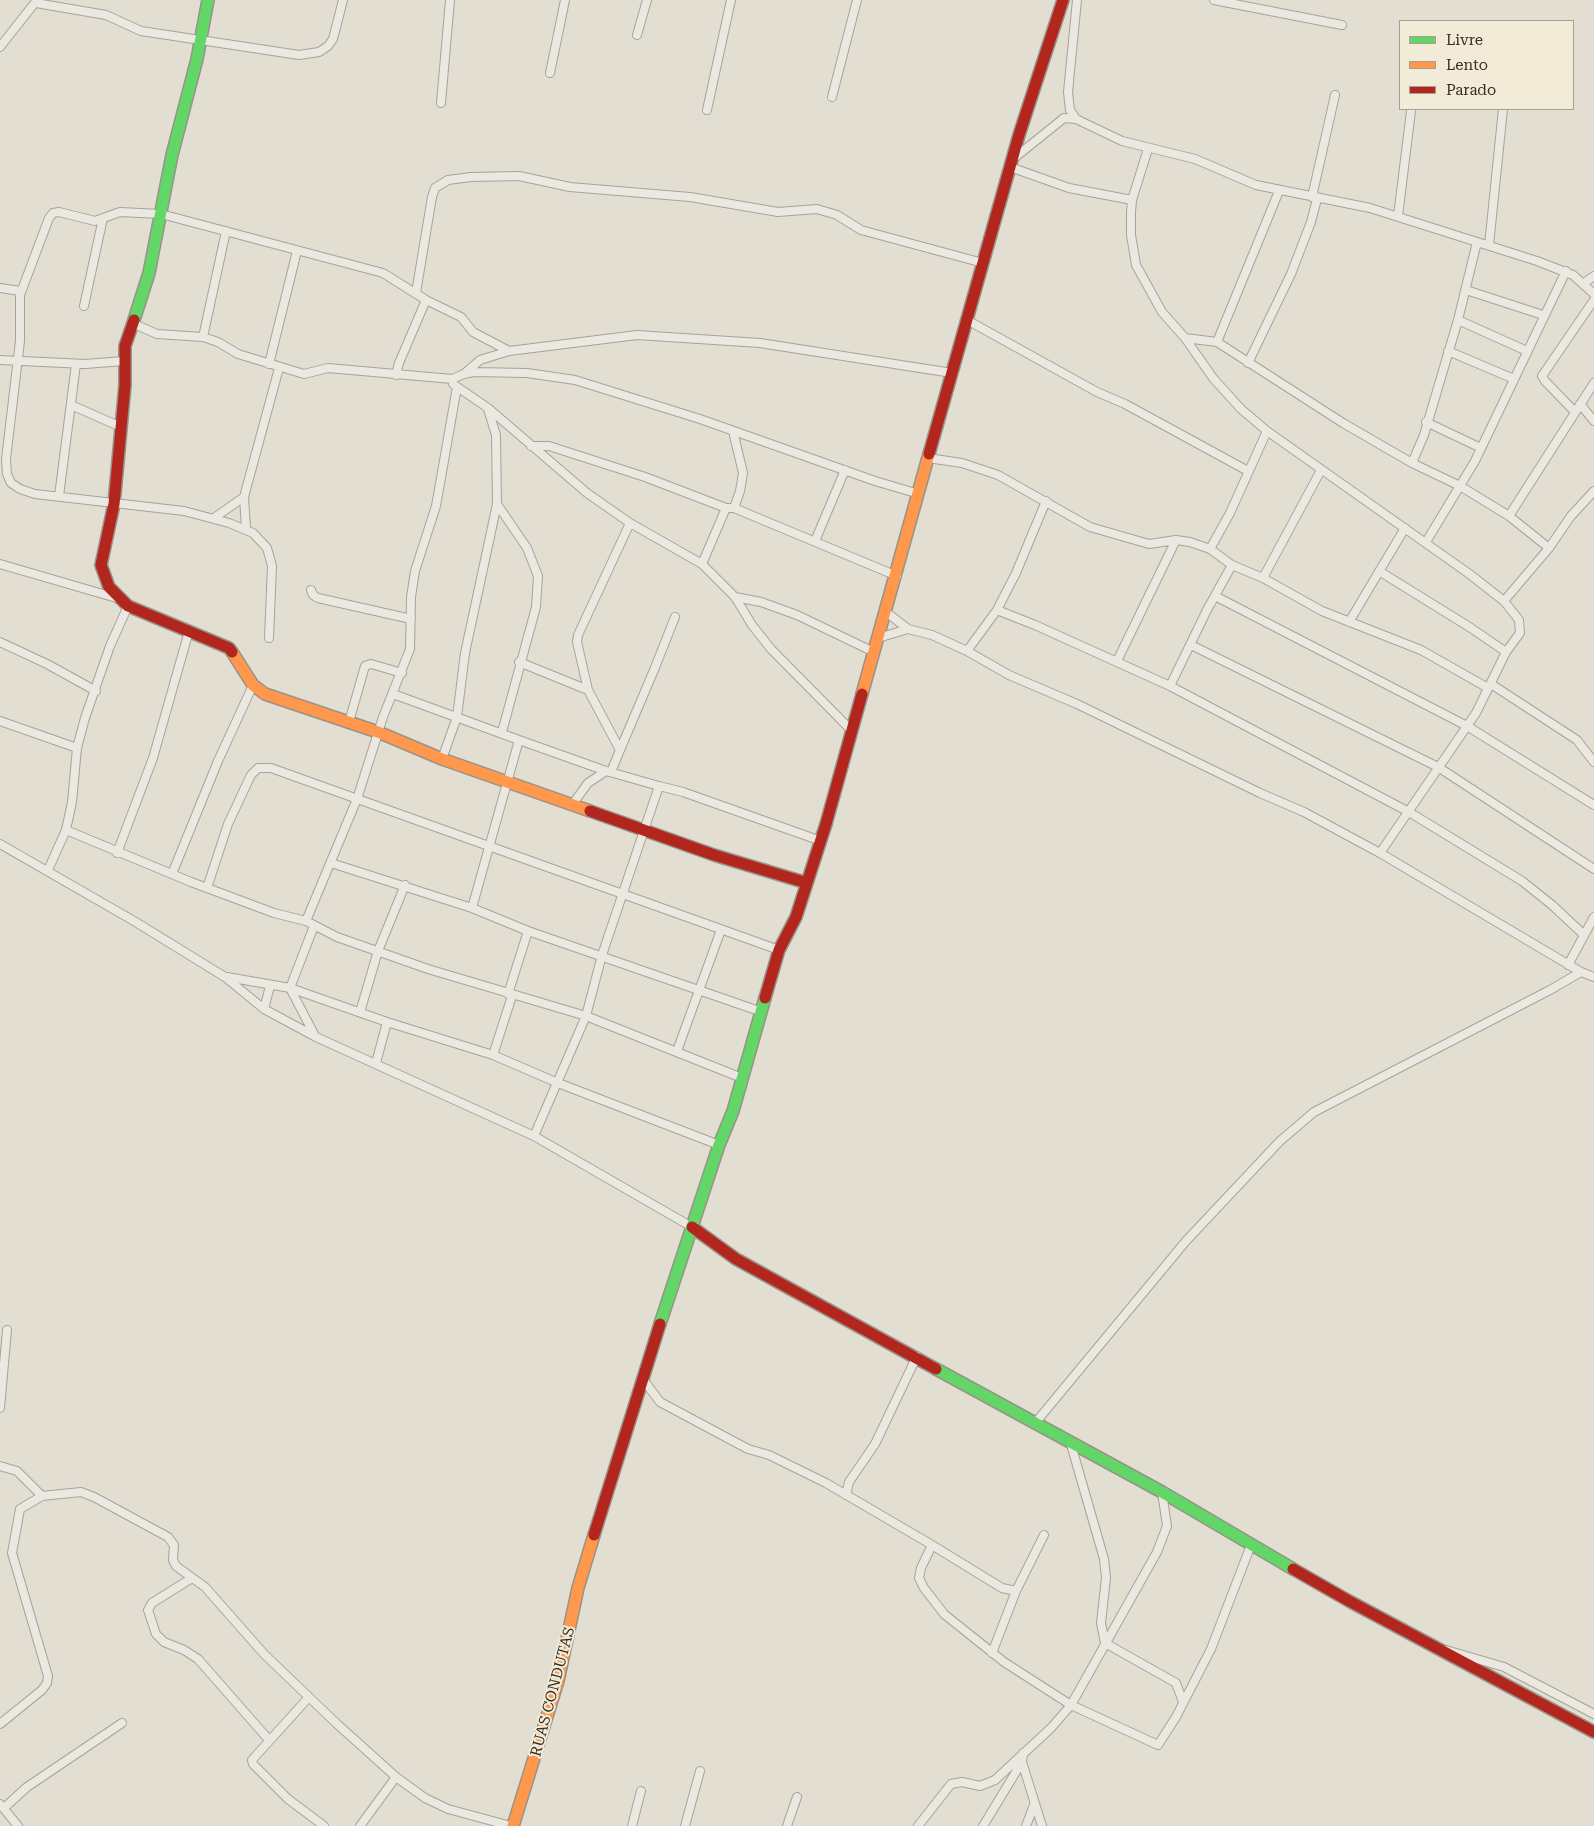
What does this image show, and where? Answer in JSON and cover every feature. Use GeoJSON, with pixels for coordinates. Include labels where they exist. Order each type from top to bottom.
{"type":"FeatureCollection","features":[{"type":"Feature","properties":{"kind":"street"},"geometry":{"type":"LineString","coordinates":[[124,603],[109,587],[101,565],[114,504],[125,385],[124,346],[149,272],[172,155],[208,0]]}},
{"type":"Feature","properties":{"kind":"street"},"geometry":{"type":"LineString","coordinates":[[0,47],[37,2],[95,13],[115,19],[141,31],[299,55],[319,52],[333,39],[343,0]]}},
{"type":"Feature","properties":{"kind":"street"},"geometry":{"type":"LineString","coordinates":[[441,103],[450,0]]}},
{"type":"Feature","properties":{"kind":"street"},"geometry":{"type":"LineString","coordinates":[[550,73],[565,0]]}},
{"type":"Feature","properties":{"kind":"street"},"geometry":{"type":"LineString","coordinates":[[637,35],[647,0]]}},
{"type":"Feature","properties":{"kind":"street"},"geometry":{"type":"LineString","coordinates":[[707,110],[731,0]]}},
{"type":"Feature","properties":{"kind":"street"},"geometry":{"type":"LineString","coordinates":[[832,97],[858,0]]}},
{"type":"Feature","properties":{"kind":"street","name":"RUAS CONDUTAS"},"geometry":{"type":"LineString","coordinates":[[512,1826],[558,1681],[578,1588],[642,1378],[733,1111],[779,950],[796,917],[820,841],[897,576],[983,263],[1063,0]]}},
{"type":"Feature","properties":{"kind":"street"},"geometry":{"type":"LineString","coordinates":[[1076,119],[1070,110],[1068,92],[1077,0]]}},
{"type":"Feature","properties":{"kind":"street"},"geometry":{"type":"LineString","coordinates":[[1214,0],[1342,25]]}},
{"type":"Feature","properties":{"kind":"street"},"geometry":{"type":"LineString","coordinates":[[1248,363],[1291,274],[1311,222],[1335,95]]}},
{"type":"Feature","properties":{"kind":"street"},"geometry":{"type":"LineString","coordinates":[[1490,245],[1502,110]]}},
{"type":"Feature","properties":{"kind":"street"},"geometry":{"type":"LineString","coordinates":[[1398,216],[1411,112]]}},
{"type":"Feature","properties":{"kind":"street"},"geometry":{"type":"LineString","coordinates":[[1132,200],[1069,188],[1012,163],[1064,118],[1076,119],[1122,141],[1148,149],[1195,159],[1256,185],[1315,198],[1354,204],[1490,245],[1566,271],[1584,283],[1594,294]]}},
{"type":"Feature","properties":{"kind":"street"},"geometry":{"type":"LineString","coordinates":[[1148,149],[1132,200],[1131,236],[1136,265],[1162,312],[1185,338],[1218,385],[1241,409],[1267,430],[1321,470],[1426,542],[1504,601],[1519,620],[1520,633],[1506,652],[1476,713],[1380,853]]}},
{"type":"Feature","properties":{"kind":"street"},"geometry":{"type":"LineString","coordinates":[[416,293],[435,188],[448,180],[470,177],[519,176],[570,188],[690,197],[778,212],[817,209],[837,215],[861,230],[983,263]]}},
{"type":"Feature","properties":{"kind":"street"},"geometry":{"type":"LineString","coordinates":[[1217,342],[1279,191]]}},
{"type":"Feature","properties":{"kind":"street"},"geometry":{"type":"LineString","coordinates":[[270,638],[271,559],[261,540],[246,529],[214,518],[170,508],[74,500],[58,496],[35,494],[20,489],[11,483],[7,474],[9,423],[18,361],[20,291],[45,225],[53,213],[65,213],[92,221],[120,212],[161,214],[297,251],[373,269],[426,300],[461,317],[473,332],[509,351]]}},
{"type":"Feature","properties":{"kind":"street"},"geometry":{"type":"LineString","coordinates":[[84,306],[103,218]]}},
{"type":"Feature","properties":{"kind":"street"},"geometry":{"type":"LineString","coordinates":[[203,337],[226,232]]}},
{"type":"Feature","properties":{"kind":"street"},"geometry":{"type":"LineString","coordinates":[[1412,463],[1424,435],[1426,422],[1458,320],[1477,242]]}},
{"type":"Feature","properties":{"kind":"street"},"geometry":{"type":"LineString","coordinates":[[269,364],[297,251]]}},
{"type":"Feature","properties":{"kind":"street"},"geometry":{"type":"LineString","coordinates":[[1426,542],[1481,448],[1543,315],[1566,271]]}},
{"type":"Feature","properties":{"kind":"street"},"geometry":{"type":"LineString","coordinates":[[1584,283],[1594,276]]}},
{"type":"Feature","properties":{"kind":"street"},"geometry":{"type":"LineString","coordinates":[[0,288],[20,291]]}},
{"type":"Feature","properties":{"kind":"street"},"geometry":{"type":"LineString","coordinates":[[1466,290],[1543,315]]}},
{"type":"Feature","properties":{"kind":"street"},"geometry":{"type":"LineString","coordinates":[[396,375],[399,363],[426,300]]}},
{"type":"Feature","properties":{"kind":"street"},"geometry":{"type":"LineString","coordinates":[[1575,412],[1542,376],[1594,300]]}},
{"type":"Feature","properties":{"kind":"street"},"geometry":{"type":"LineString","coordinates":[[967,320],[1092,390],[1125,404],[1248,471]]}},
{"type":"Feature","properties":{"kind":"street"},"geometry":{"type":"LineString","coordinates":[[1458,320],[1527,351]]}},
{"type":"Feature","properties":{"kind":"street"},"geometry":{"type":"LineString","coordinates":[[132,323],[158,334],[203,337],[218,342],[238,354],[279,368],[304,374],[328,368],[396,375],[457,378],[480,360],[509,351],[637,335],[688,337],[760,344],[952,373]]}},
{"type":"Feature","properties":{"kind":"street"},"geometry":{"type":"LineString","coordinates":[[1185,338],[1217,342],[1344,423],[1412,463],[1460,486],[1509,516],[1549,548]]}},
{"type":"Feature","properties":{"kind":"street"},"geometry":{"type":"LineString","coordinates":[[1448,351],[1514,379]]}},
{"type":"Feature","properties":{"kind":"street"},"geometry":{"type":"LineString","coordinates":[[0,360],[76,364],[124,361]]}},
{"type":"Feature","properties":{"kind":"street"},"geometry":{"type":"LineString","coordinates":[[58,496],[76,364]]}},
{"type":"Feature","properties":{"kind":"street"},"geometry":{"type":"LineString","coordinates":[[246,529],[244,497],[279,368]]}},
{"type":"Feature","properties":{"kind":"street"},"geometry":{"type":"LineString","coordinates":[[464,374],[473,372],[527,373],[566,378],[626,395],[919,494]]}},
{"type":"Feature","properties":{"kind":"street"},"geometry":{"type":"LineString","coordinates":[[446,378],[488,408],[578,487],[630,523],[702,564],[735,597],[766,643],[851,730]]}},
{"type":"Feature","properties":{"kind":"street"},"geometry":{"type":"LineString","coordinates":[[1509,516],[1594,383]]}},
{"type":"Feature","properties":{"kind":"street"},"geometry":{"type":"LineString","coordinates":[[306,921],[356,799],[378,732],[410,649],[415,571],[436,506],[457,387]]}},
{"type":"Feature","properties":{"kind":"street"},"geometry":{"type":"LineString","coordinates":[[1580,404],[1594,421]]}},
{"type":"Feature","properties":{"kind":"street"},"geometry":{"type":"LineString","coordinates":[[70,405],[121,427]]}},
{"type":"Feature","properties":{"kind":"street"},"geometry":{"type":"LineString","coordinates":[[442,759],[457,717],[463,661],[497,504],[496,435],[488,408]]}},
{"type":"Feature","properties":{"kind":"street"},"geometry":{"type":"LineString","coordinates":[[1426,422],[1481,448]]}},
{"type":"Feature","properties":{"kind":"street"},"geometry":{"type":"LineString","coordinates":[[1210,549],[1230,513],[1267,430]]}},
{"type":"Feature","properties":{"kind":"street"},"geometry":{"type":"LineString","coordinates":[[702,564],[740,491],[743,473],[733,431]]}},
{"type":"Feature","properties":{"kind":"street"},"geometry":{"type":"LineString","coordinates":[[531,446],[549,446],[645,477],[815,541],[897,576]]}},
{"type":"Feature","properties":{"kind":"street"},"geometry":{"type":"LineString","coordinates":[[928,458],[962,463],[989,471],[1046,501],[1082,523],[1105,532],[1149,544],[1176,540],[1190,542],[1210,549],[1232,564],[1263,578],[1312,606],[1411,645],[1490,686],[1577,740],[1594,762]]}},
{"type":"Feature","properties":{"kind":"street"},"geometry":{"type":"LineString","coordinates":[[815,541],[845,470]]}},
{"type":"Feature","properties":{"kind":"street"},"geometry":{"type":"LineString","coordinates":[[1263,578],[1321,470]]}},
{"type":"Feature","properties":{"kind":"street"},"geometry":{"type":"LineString","coordinates":[[1504,601],[1549,548],[1571,516],[1594,491]]}},
{"type":"Feature","properties":{"kind":"street"},"geometry":{"type":"LineString","coordinates":[[214,518],[244,497]]}},
{"type":"Feature","properties":{"kind":"street"},"geometry":{"type":"LineString","coordinates":[[967,651],[997,610],[1016,573],[1046,501]]}},
{"type":"Feature","properties":{"kind":"street"},"geometry":{"type":"LineString","coordinates":[[497,504],[527,548],[538,576],[536,607],[519,662],[502,732]]}},
{"type":"Feature","properties":{"kind":"street"},"geometry":{"type":"LineString","coordinates":[[620,750],[588,690],[577,642],[578,635],[630,523]]}},
{"type":"Feature","properties":{"kind":"street"},"geometry":{"type":"LineString","coordinates":[[1349,622],[1405,528]]}},
{"type":"Feature","properties":{"kind":"street"},"geometry":{"type":"LineString","coordinates":[[1117,661],[1176,540]]}},
{"type":"Feature","properties":{"kind":"street"},"geometry":{"type":"LineString","coordinates":[[0,564],[124,603],[229,648],[243,666],[253,685],[273,698],[378,732],[442,759],[747,866],[807,883]]}},
{"type":"Feature","properties":{"kind":"street"},"geometry":{"type":"LineString","coordinates":[[1170,686],[1232,564]]}},
{"type":"Feature","properties":{"kind":"street"},"geometry":{"type":"LineString","coordinates":[[1379,572],[1471,628],[1506,652]]}},
{"type":"Feature","properties":{"kind":"street"},"geometry":{"type":"LineString","coordinates":[[310,590],[318,598],[411,619]]}},
{"type":"Feature","properties":{"kind":"street"},"geometry":{"type":"LineString","coordinates":[[1215,596],[1467,726],[1594,805]]}},
{"type":"Feature","properties":{"kind":"street"},"geometry":{"type":"LineString","coordinates":[[735,597],[760,602],[797,615],[874,652]]}},
{"type":"Feature","properties":{"kind":"street"},"geometry":{"type":"LineString","coordinates":[[48,870],[66,830],[72,802],[77,748],[124,603]]}},
{"type":"Feature","properties":{"kind":"street"},"geometry":{"type":"LineString","coordinates":[[997,610],[1117,661],[1170,686],[1408,812],[1522,882],[1552,905],[1583,934]]}},
{"type":"Feature","properties":{"kind":"street"},"geometry":{"type":"LineString","coordinates":[[886,612],[908,629],[932,635],[967,651],[1009,675],[1077,704],[1252,789],[1304,812],[1380,853],[1568,965],[1594,977]]}},
{"type":"Feature","properties":{"kind":"street"},"geometry":{"type":"LineString","coordinates":[[572,805],[588,783],[608,771],[620,750],[674,617]]}},
{"type":"Feature","properties":{"kind":"street"},"geometry":{"type":"LineString","coordinates":[[878,638],[908,629]]}},
{"type":"Feature","properties":{"kind":"street"},"geometry":{"type":"LineString","coordinates":[[117,853],[153,758],[190,631]]}},
{"type":"Feature","properties":{"kind":"street"},"geometry":{"type":"LineString","coordinates":[[0,642],[47,664],[96,691]]}},
{"type":"Feature","properties":{"kind":"street"},"geometry":{"type":"LineString","coordinates":[[1191,645],[1438,766],[1594,869]]}},
{"type":"Feature","properties":{"kind":"street"},"geometry":{"type":"LineString","coordinates":[[519,662],[588,690]]}},
{"type":"Feature","properties":{"kind":"street"},"geometry":{"type":"LineString","coordinates":[[348,722],[365,666],[371,664],[402,673]]}},
{"type":"Feature","properties":{"kind":"street"},"geometry":{"type":"LineString","coordinates":[[172,874],[218,761],[253,685]]}},
{"type":"Feature","properties":{"kind":"street"},"geometry":{"type":"LineString","coordinates":[[393,694],[608,771],[683,792],[820,841]]}},
{"type":"Feature","properties":{"kind":"street"},"geometry":{"type":"LineString","coordinates":[[0,721],[77,748]]}},
{"type":"Feature","properties":{"kind":"street"},"geometry":{"type":"LineString","coordinates":[[472,908],[519,740]]}},
{"type":"Feature","properties":{"kind":"street"},"geometry":{"type":"LineString","coordinates":[[207,888],[228,824],[252,775],[258,768],[271,768],[779,950]]}},
{"type":"Feature","properties":{"kind":"street"},"geometry":{"type":"LineString","coordinates":[[534,1136],[586,1016],[602,956],[660,786]]}},
{"type":"Feature","properties":{"kind":"street"},"geometry":{"type":"LineString","coordinates":[[66,830],[117,853],[274,913],[306,921],[314,926],[378,951],[510,995],[586,1016],[742,1078]]}},
{"type":"Feature","properties":{"kind":"street"},"geometry":{"type":"LineString","coordinates":[[0,844],[48,870],[225,976],[264,1009],[316,1038],[376,1063],[534,1136],[692,1227],[736,1259],[1162,1492],[1250,1545],[1437,1649],[1594,1732]]}},
{"type":"Feature","properties":{"kind":"street"},"geometry":{"type":"LineString","coordinates":[[331,863],[405,885],[472,908],[528,931],[762,1012]]}},
{"type":"Feature","properties":{"kind":"street"},"geometry":{"type":"LineString","coordinates":[[360,1012],[378,951],[405,885]]}},
{"type":"Feature","properties":{"kind":"street"},"geometry":{"type":"LineString","coordinates":[[1568,965],[1583,934],[1594,917]]}},
{"type":"Feature","properties":{"kind":"street"},"geometry":{"type":"LineString","coordinates":[[314,926],[290,988],[316,1038]]}},
{"type":"Feature","properties":{"kind":"street"},"geometry":{"type":"LineString","coordinates":[[677,1051],[721,930]]}},
{"type":"Feature","properties":{"kind":"street"},"geometry":{"type":"LineString","coordinates":[[493,1055],[528,931]]}},
{"type":"Feature","properties":{"kind":"street"},"geometry":{"type":"LineString","coordinates":[[1036,1422],[1186,1241],[1280,1141],[1299,1124],[1332,1102],[1550,990],[1581,972]]}},
{"type":"Feature","properties":{"kind":"street"},"geometry":{"type":"LineString","coordinates":[[225,976],[270,986],[290,988],[387,1022],[493,1055],[558,1083],[720,1145]]}},
{"type":"Feature","properties":{"kind":"street"},"geometry":{"type":"LineString","coordinates":[[264,1009],[270,986]]}},
{"type":"Feature","properties":{"kind":"street"},"geometry":{"type":"LineString","coordinates":[[376,1063],[387,1022]]}},
{"type":"Feature","properties":{"kind":"street"},"geometry":{"type":"LineString","coordinates":[[0,1408],[7,1330]]}},
{"type":"Feature","properties":{"kind":"street"},"geometry":{"type":"LineString","coordinates":[[846,1495],[850,1482],[875,1444],[916,1356]]}},
{"type":"Feature","properties":{"kind":"street"},"geometry":{"type":"LineString","coordinates":[[642,1378],[660,1402],[748,1449],[769,1455],[846,1495],[1002,1588],[1016,1591]]}},
{"type":"Feature","properties":{"kind":"street"},"geometry":{"type":"LineString","coordinates":[[1070,1441],[1104,1559],[1106,1578],[1100,1623],[1105,1643],[1176,1683],[1183,1702]]}},
{"type":"Feature","properties":{"kind":"street"},"geometry":{"type":"LineString","coordinates":[[0,1466],[18,1470],[42,1496]]}},
{"type":"Feature","properties":{"kind":"street"},"geometry":{"type":"LineString","coordinates":[[0,1724],[42,1690],[48,1676],[12,1553],[20,1509],[42,1496],[81,1492],[94,1497],[168,1537],[174,1546],[173,1560],[176,1566],[205,1587],[264,1654],[396,1777],[425,1798],[448,1809],[512,1826]]}},
{"type":"Feature","properties":{"kind":"street"},"geometry":{"type":"LineString","coordinates":[[918,1826],[951,1784],[962,1782],[985,1785],[994,1780],[1022,1757],[1072,1705],[1157,1552],[1167,1526],[1162,1492]]}},
{"type":"Feature","properties":{"kind":"street"},"geometry":{"type":"LineString","coordinates":[[992,1653],[1016,1591],[1044,1535]]}},
{"type":"Feature","properties":{"kind":"street"},"geometry":{"type":"LineString","coordinates":[[932,1545],[921,1568],[920,1578],[924,1588],[944,1614],[992,1653],[1072,1705],[1158,1745],[1211,1649],[1250,1545]]}},
{"type":"Feature","properties":{"kind":"street"},"geometry":{"type":"LineString","coordinates":[[192,1578],[152,1603],[148,1610],[156,1634],[164,1642],[184,1650],[198,1659],[269,1740]]}},
{"type":"Feature","properties":{"kind":"street"},"geometry":{"type":"LineString","coordinates":[[1437,1649],[1465,1654],[1504,1667],[1594,1714]]}},
{"type":"Feature","properties":{"kind":"street"},"geometry":{"type":"LineString","coordinates":[[309,1697],[254,1756],[253,1764],[288,1799],[324,1826]]}},
{"type":"Feature","properties":{"kind":"street"},"geometry":{"type":"LineString","coordinates":[[18,1826],[2,1806],[28,1786],[122,1723]]}},
{"type":"Feature","properties":{"kind":"street"},"geometry":{"type":"LineString","coordinates":[[1022,1757],[1034,1805],[1042,1826]]}},
{"type":"Feature","properties":{"kind":"street"},"geometry":{"type":"LineString","coordinates":[[983,1826],[1022,1757]]}},
{"type":"Feature","properties":{"kind":"street"},"geometry":{"type":"LineString","coordinates":[[685,1826],[700,1772]]}},
{"type":"Feature","properties":{"kind":"street"},"geometry":{"type":"LineString","coordinates":[[360,1826],[396,1777]]}},
{"type":"Feature","properties":{"kind":"street"},"geometry":{"type":"LineString","coordinates":[[632,1826],[641,1792]]}},
{"type":"Feature","properties":{"kind":"street"},"geometry":{"type":"LineString","coordinates":[[787,1826],[797,1796]]}},
{"type":"Feature","properties":{"kind":"street"},"geometry":{"type":"LineString","coordinates":[[1026,1826],[1034,1805]]}},
{"type":"Feature","properties":{"kind":"traffic: fast"},"geometry":{"type":"LineString","coordinates":[[134,320],[149,273],[172,155],[197,59],[208,0]]}},
{"type":"Feature","properties":{"kind":"traffic: fast"},"geometry":{"type":"LineString","coordinates":[[660,1324],[719,1145],[733,1111],[765,998]]}},
{"type":"Feature","properties":{"kind":"traffic: fast"},"geometry":{"type":"LineString","coordinates":[[936,1369],[1162,1492],[1293,1569]]}},
{"type":"Feature","properties":{"kind":"traffic: slow"},"geometry":{"type":"LineString","coordinates":[[862,694],[929,454]]}},
{"type":"Feature","properties":{"kind":"traffic: slow"},"geometry":{"type":"LineString","coordinates":[[232,652],[253,685],[265,694],[378,732],[442,759],[590,811]]}},
{"type":"Feature","properties":{"kind":"traffic: slow"},"geometry":{"type":"LineString","coordinates":[[513,1826],[558,1681],[578,1588],[594,1535]]}},
{"type":"Feature","properties":{"kind":"traffic: jam"},"geometry":{"type":"LineString","coordinates":[[929,454],[1019,135],[1063,0]]}},
{"type":"Feature","properties":{"kind":"traffic: jam"},"geometry":{"type":"LineString","coordinates":[[134,320],[125,346],[125,385],[114,504],[101,565],[109,587],[128,606],[229,648],[232,652]]}},
{"type":"Feature","properties":{"kind":"traffic: jam"},"geometry":{"type":"LineString","coordinates":[[765,998],[779,950],[796,917],[826,824],[862,694]]}},
{"type":"Feature","properties":{"kind":"traffic: jam"},"geometry":{"type":"LineString","coordinates":[[590,811],[714,855],[807,883]]}},
{"type":"Feature","properties":{"kind":"traffic: jam"},"geometry":{"type":"LineString","coordinates":[[692,1227],[736,1259],[936,1369]]}},
{"type":"Feature","properties":{"kind":"traffic: jam"},"geometry":{"type":"LineString","coordinates":[[594,1535],[660,1324]]}},
{"type":"Feature","properties":{"kind":"traffic: jam"},"geometry":{"type":"LineString","coordinates":[[1293,1569],[1594,1732]]}}]}
